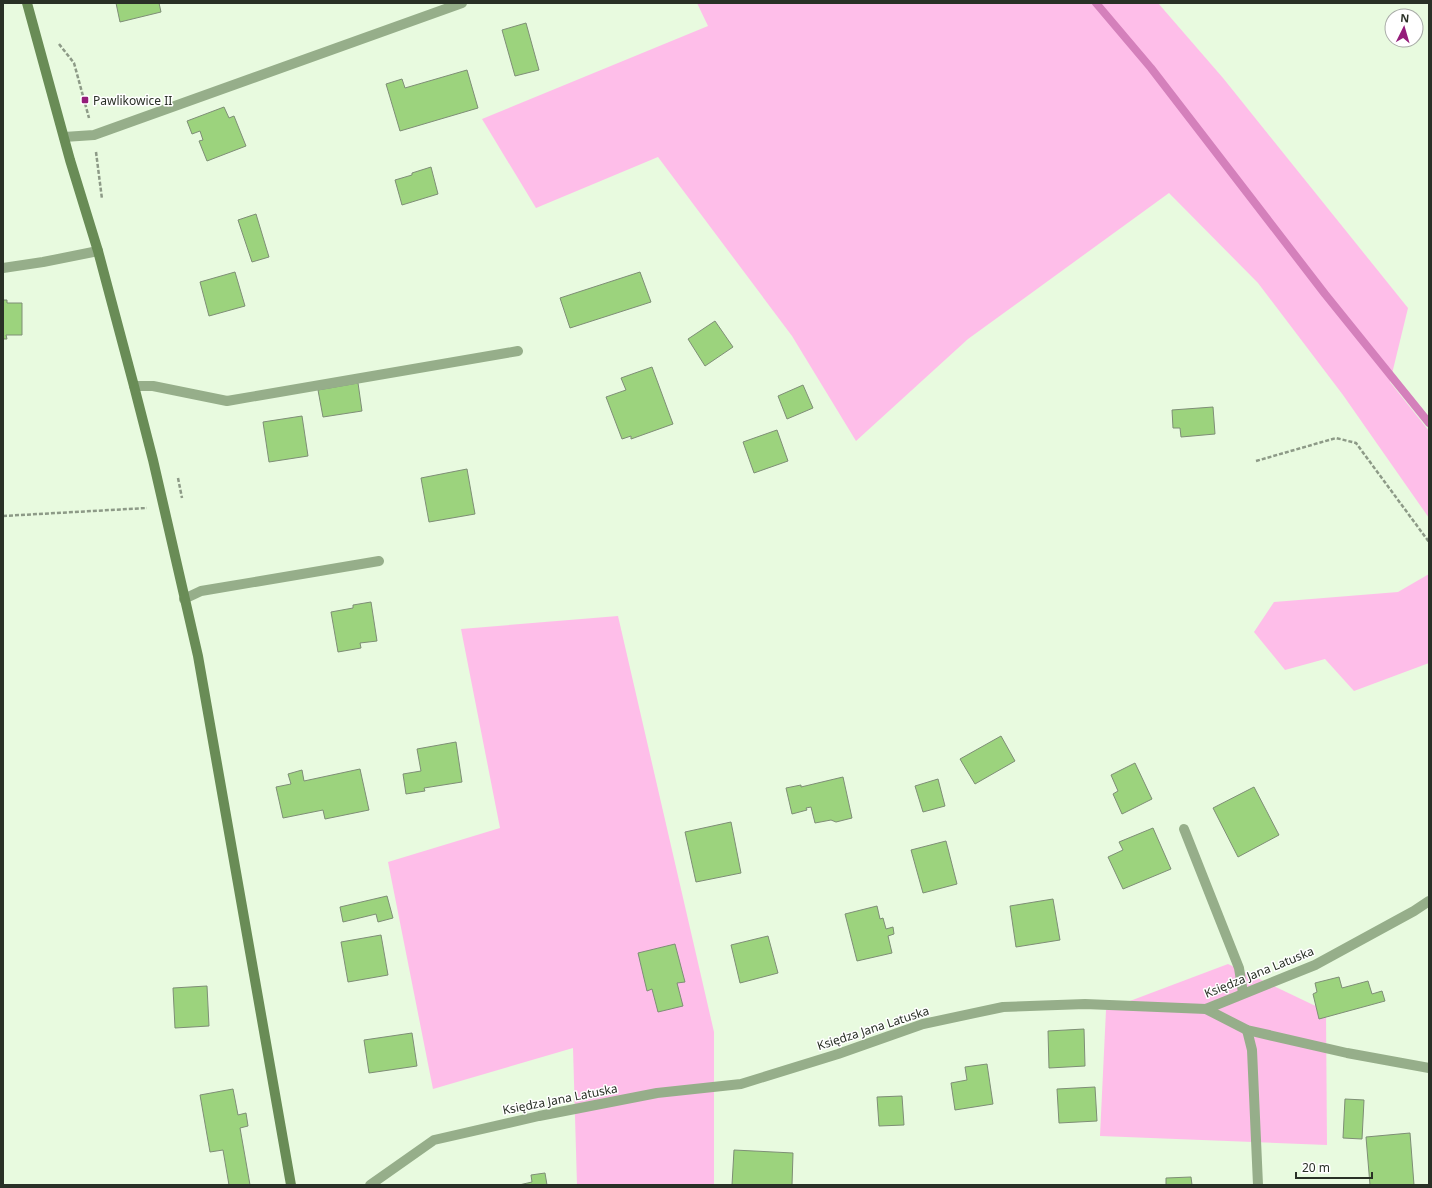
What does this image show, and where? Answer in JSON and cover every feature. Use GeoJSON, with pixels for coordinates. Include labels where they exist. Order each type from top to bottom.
{"type":"FeatureCollection","features":[{"type":"Feature","properties":{"kind":"main road"},"geometry":{"type":"LineString","coordinates":[[27,3],[64,138],[98,251],[134,386],[198,656],[291,1185]]}},
{"type":"Feature","properties":{"kind":"street"},"geometry":{"type":"LineString","coordinates":[[64,138],[94,135],[462,3]]}},
{"type":"Feature","properties":{"kind":"street"},"geometry":{"type":"LineString","coordinates":[[3,268],[98,251]]}},
{"type":"Feature","properties":{"kind":"street"},"geometry":{"type":"LineString","coordinates":[[134,386],[153,386],[227,401],[518,351]]}},
{"type":"Feature","properties":{"kind":"street"},"geometry":{"type":"LineString","coordinates":[[184,599],[201,591],[379,561]]}},
{"type":"Feature","properties":{"kind":"street"},"geometry":{"type":"LineString","coordinates":[[1184,828],[1239,968],[1243,993]]}},
{"type":"Feature","properties":{"kind":"street","name":"Księdza Jana Latuska"},"geometry":{"type":"LineString","coordinates":[[370,1185],[434,1140],[539,1116],[657,1093],[741,1084],[838,1054],[923,1024],[1003,1006],[1084,1004],[1206,1009],[1315,965],[1414,911],[1429,901]]}},
{"type":"Feature","properties":{"kind":"street"},"geometry":{"type":"LineString","coordinates":[[1206,1009],[1247,1030],[1347,1053],[1429,1068]]}},
{"type":"Feature","properties":{"kind":"street"},"geometry":{"type":"LineString","coordinates":[[1247,1030],[1252,1050],[1258,1185]]}},
{"type":"Feature","properties":{"kind":"path"},"geometry":{"type":"LineString","coordinates":[[1256,460],[1336,438],[1356,443],[1429,542]]}},
{"type":"Feature","properties":{"kind":"path"},"geometry":{"type":"LineString","coordinates":[[3,516],[163,507]]}},
{"type":"Feature","properties":{"kind":"shaded area"},"geometry":{"type":"Polygon","coordinates":[[[697,3],[1158,3],[1223,78],[1408,308],[1390,382],[1429,431],[1429,518],[1343,395],[1258,283],[1169,193],[968,339],[856,441],[792,336],[658,157],[536,208],[482,119],[708,26],[697,3]]]}},
{"type":"Feature","properties":{"kind":"shaded area"},"geometry":{"type":"Polygon","coordinates":[[[1429,574],[1429,663],[1354,691],[1325,659],[1285,670],[1254,632],[1274,602],[1398,592],[1429,574]]]}},
{"type":"Feature","properties":{"kind":"shaded area"},"geometry":{"type":"Polygon","coordinates":[[[618,616],[714,1032],[714,1185],[577,1185],[573,1048],[433,1089],[388,862],[500,828],[461,629],[618,616]]]}},
{"type":"Feature","properties":{"kind":"shaded area"},"geometry":{"type":"Polygon","coordinates":[[[1228,964],[1326,1011],[1327,1145],[1100,1136],[1106,1010],[1228,964]]]}},
{"type":"Feature","properties":{"kind":"building"},"geometry":{"type":"Polygon","coordinates":[[[116,3],[159,3],[161,12],[120,22],[116,3]]]}},
{"type":"Feature","properties":{"kind":"building"},"geometry":{"type":"Polygon","coordinates":[[[526,23],[539,70],[515,76],[502,30],[526,23]]]}},
{"type":"Feature","properties":{"kind":"building"},"geometry":{"type":"Polygon","coordinates":[[[467,70],[478,108],[400,131],[386,84],[402,79],[405,88],[467,70]]]}},
{"type":"Feature","properties":{"kind":"building"},"geometry":{"type":"Polygon","coordinates":[[[224,107],[229,118],[234,116],[246,146],[207,161],[199,141],[203,140],[200,131],[192,134],[187,121],[224,107]]]}},
{"type":"Feature","properties":{"kind":"building"},"geometry":{"type":"Polygon","coordinates":[[[431,167],[438,194],[402,205],[395,180],[431,167]]]}},
{"type":"Feature","properties":{"kind":"building"},"geometry":{"type":"Polygon","coordinates":[[[256,214],[269,257],[252,262],[238,220],[256,214]]]}},
{"type":"Feature","properties":{"kind":"building"},"geometry":{"type":"Polygon","coordinates":[[[235,272],[245,306],[209,316],[200,282],[235,272]]]}},
{"type":"Feature","properties":{"kind":"building"},"geometry":{"type":"Polygon","coordinates":[[[640,272],[651,302],[570,328],[560,298],[640,272]]]}},
{"type":"Feature","properties":{"kind":"building"},"geometry":{"type":"Polygon","coordinates":[[[3,300],[7,300],[7,303],[22,303],[22,335],[6,335],[7,339],[3,339],[3,300]]]}},
{"type":"Feature","properties":{"kind":"building"},"geometry":{"type":"Polygon","coordinates":[[[715,321],[733,347],[705,366],[688,339],[715,321]]]}},
{"type":"Feature","properties":{"kind":"building"},"geometry":{"type":"Polygon","coordinates":[[[652,367],[673,424],[631,439],[631,436],[622,439],[606,397],[626,390],[621,378],[652,367]]]}},
{"type":"Feature","properties":{"kind":"building"},"geometry":{"type":"Polygon","coordinates":[[[358,383],[362,411],[323,417],[318,390],[358,383]]]}},
{"type":"Feature","properties":{"kind":"building"},"geometry":{"type":"Polygon","coordinates":[[[803,385],[813,408],[787,419],[778,396],[803,385]]]}},
{"type":"Feature","properties":{"kind":"building"},"geometry":{"type":"Polygon","coordinates":[[[1213,407],[1215,434],[1181,437],[1180,428],[1173,428],[1172,410],[1213,407]]]}},
{"type":"Feature","properties":{"kind":"building"},"geometry":{"type":"Polygon","coordinates":[[[302,416],[308,456],[269,462],[263,422],[302,416]]]}},
{"type":"Feature","properties":{"kind":"building"},"geometry":{"type":"Polygon","coordinates":[[[777,430],[788,461],[754,473],[743,442],[777,430]]]}},
{"type":"Feature","properties":{"kind":"building"},"geometry":{"type":"Polygon","coordinates":[[[467,469],[475,514],[429,522],[421,478],[467,469]]]}},
{"type":"Feature","properties":{"kind":"building"},"geometry":{"type":"Polygon","coordinates":[[[371,602],[377,641],[360,643],[361,648],[338,652],[331,612],[353,608],[353,605],[371,602]]]}},
{"type":"Feature","properties":{"kind":"building"},"geometry":{"type":"Polygon","coordinates":[[[1001,736],[1015,761],[975,784],[960,759],[1001,736]]]}},
{"type":"Feature","properties":{"kind":"building"},"geometry":{"type":"Polygon","coordinates":[[[456,742],[462,782],[424,788],[425,791],[406,794],[403,774],[421,771],[417,749],[456,742]]]}},
{"type":"Feature","properties":{"kind":"building"},"geometry":{"type":"Polygon","coordinates":[[[1135,763],[1152,799],[1122,814],[1113,794],[1118,791],[1111,775],[1135,763]]]}},
{"type":"Feature","properties":{"kind":"building"},"geometry":{"type":"Polygon","coordinates":[[[360,769],[369,810],[325,819],[323,810],[283,818],[276,787],[291,784],[288,774],[302,770],[304,781],[360,769]]]}},
{"type":"Feature","properties":{"kind":"building"},"geometry":{"type":"Polygon","coordinates":[[[843,777],[852,818],[836,822],[831,820],[815,823],[811,807],[806,808],[807,810],[792,814],[786,788],[801,785],[801,787],[843,777]]]}},
{"type":"Feature","properties":{"kind":"building"},"geometry":{"type":"Polygon","coordinates":[[[938,779],[945,806],[923,812],[915,786],[938,779]]]}},
{"type":"Feature","properties":{"kind":"building"},"geometry":{"type":"Polygon","coordinates":[[[1254,787],[1279,835],[1238,857],[1213,808],[1254,787]]]}},
{"type":"Feature","properties":{"kind":"building"},"geometry":{"type":"Polygon","coordinates":[[[731,822],[741,873],[696,882],[685,832],[731,822]]]}},
{"type":"Feature","properties":{"kind":"building"},"geometry":{"type":"Polygon","coordinates":[[[1153,828],[1171,869],[1123,889],[1108,857],[1123,850],[1119,842],[1153,828]]]}},
{"type":"Feature","properties":{"kind":"building"},"geometry":{"type":"Polygon","coordinates":[[[946,841],[957,884],[923,893],[911,850],[946,841]]]}},
{"type":"Feature","properties":{"kind":"building"},"geometry":{"type":"Polygon","coordinates":[[[387,896],[393,918],[378,922],[376,914],[343,922],[340,907],[387,896]]]}},
{"type":"Feature","properties":{"kind":"building"},"geometry":{"type":"Polygon","coordinates":[[[1053,899],[1060,940],[1016,947],[1010,906],[1053,899]]]}},
{"type":"Feature","properties":{"kind":"building"},"geometry":{"type":"Polygon","coordinates":[[[877,906],[880,919],[883,918],[886,929],[893,927],[894,934],[888,936],[892,953],[857,961],[845,914],[877,906]]]}},
{"type":"Feature","properties":{"kind":"building"},"geometry":{"type":"Polygon","coordinates":[[[381,935],[388,975],[348,982],[341,942],[381,935]]]}},
{"type":"Feature","properties":{"kind":"building"},"geometry":{"type":"Polygon","coordinates":[[[768,936],[778,973],[740,983],[731,945],[768,936]]]}},
{"type":"Feature","properties":{"kind":"building"},"geometry":{"type":"Polygon","coordinates":[[[675,944],[685,982],[677,983],[683,1006],[658,1012],[652,989],[647,991],[638,953],[675,944]]]}},
{"type":"Feature","properties":{"kind":"building"},"geometry":{"type":"Polygon","coordinates":[[[1339,977],[1342,988],[1368,981],[1372,994],[1382,991],[1385,1001],[1319,1019],[1313,994],[1317,992],[1315,983],[1339,977]]]}},
{"type":"Feature","properties":{"kind":"building"},"geometry":{"type":"Polygon","coordinates":[[[207,986],[209,1026],[175,1028],[173,988],[207,986]]]}},
{"type":"Feature","properties":{"kind":"building"},"geometry":{"type":"Polygon","coordinates":[[[1084,1029],[1085,1066],[1049,1068],[1048,1031],[1084,1029]]]}},
{"type":"Feature","properties":{"kind":"building"},"geometry":{"type":"Polygon","coordinates":[[[412,1033],[417,1066],[369,1073],[364,1040],[412,1033]]]}},
{"type":"Feature","properties":{"kind":"building"},"geometry":{"type":"Polygon","coordinates":[[[987,1064],[993,1104],[955,1110],[951,1083],[967,1080],[965,1067],[987,1064]]]}},
{"type":"Feature","properties":{"kind":"building"},"geometry":{"type":"Polygon","coordinates":[[[1095,1087],[1097,1121],[1059,1123],[1057,1089],[1095,1087]]]}},
{"type":"Feature","properties":{"kind":"building"},"geometry":{"type":"Polygon","coordinates":[[[233,1089],[238,1115],[246,1113],[248,1126],[240,1128],[250,1185],[229,1185],[223,1150],[210,1152],[200,1095],[233,1089]]]}},
{"type":"Feature","properties":{"kind":"building"},"geometry":{"type":"Polygon","coordinates":[[[902,1096],[904,1125],[879,1126],[877,1097],[902,1096]]]}},
{"type":"Feature","properties":{"kind":"building"},"geometry":{"type":"Polygon","coordinates":[[[1345,1099],[1364,1100],[1362,1139],[1343,1138],[1345,1099]]]}},
{"type":"Feature","properties":{"kind":"building"},"geometry":{"type":"Polygon","coordinates":[[[1410,1133],[1414,1185],[1370,1185],[1366,1137],[1410,1133]]]}},
{"type":"Feature","properties":{"kind":"building"},"geometry":{"type":"Polygon","coordinates":[[[734,1150],[793,1153],[792,1185],[732,1185],[734,1150]]]}},
{"type":"Feature","properties":{"kind":"building"},"geometry":{"type":"Polygon","coordinates":[[[545,1173],[547,1185],[519,1185],[532,1182],[531,1175],[545,1173]]]}},
{"type":"Feature","properties":{"kind":"building"},"geometry":{"type":"Polygon","coordinates":[[[1191,1177],[1192,1185],[1166,1185],[1166,1178],[1191,1177]]]}},
{"type":"Feature","properties":{"kind":"waterway"},"geometry":{"type":"LineString","coordinates":[[1096,3],[1151,68],[1325,294],[1429,423]]}},
{"type":"Feature","properties":{"kind":"place","name":"Pawlikowice II"},"geometry":{"type":"Point","coordinates":[85,100]}}]}
